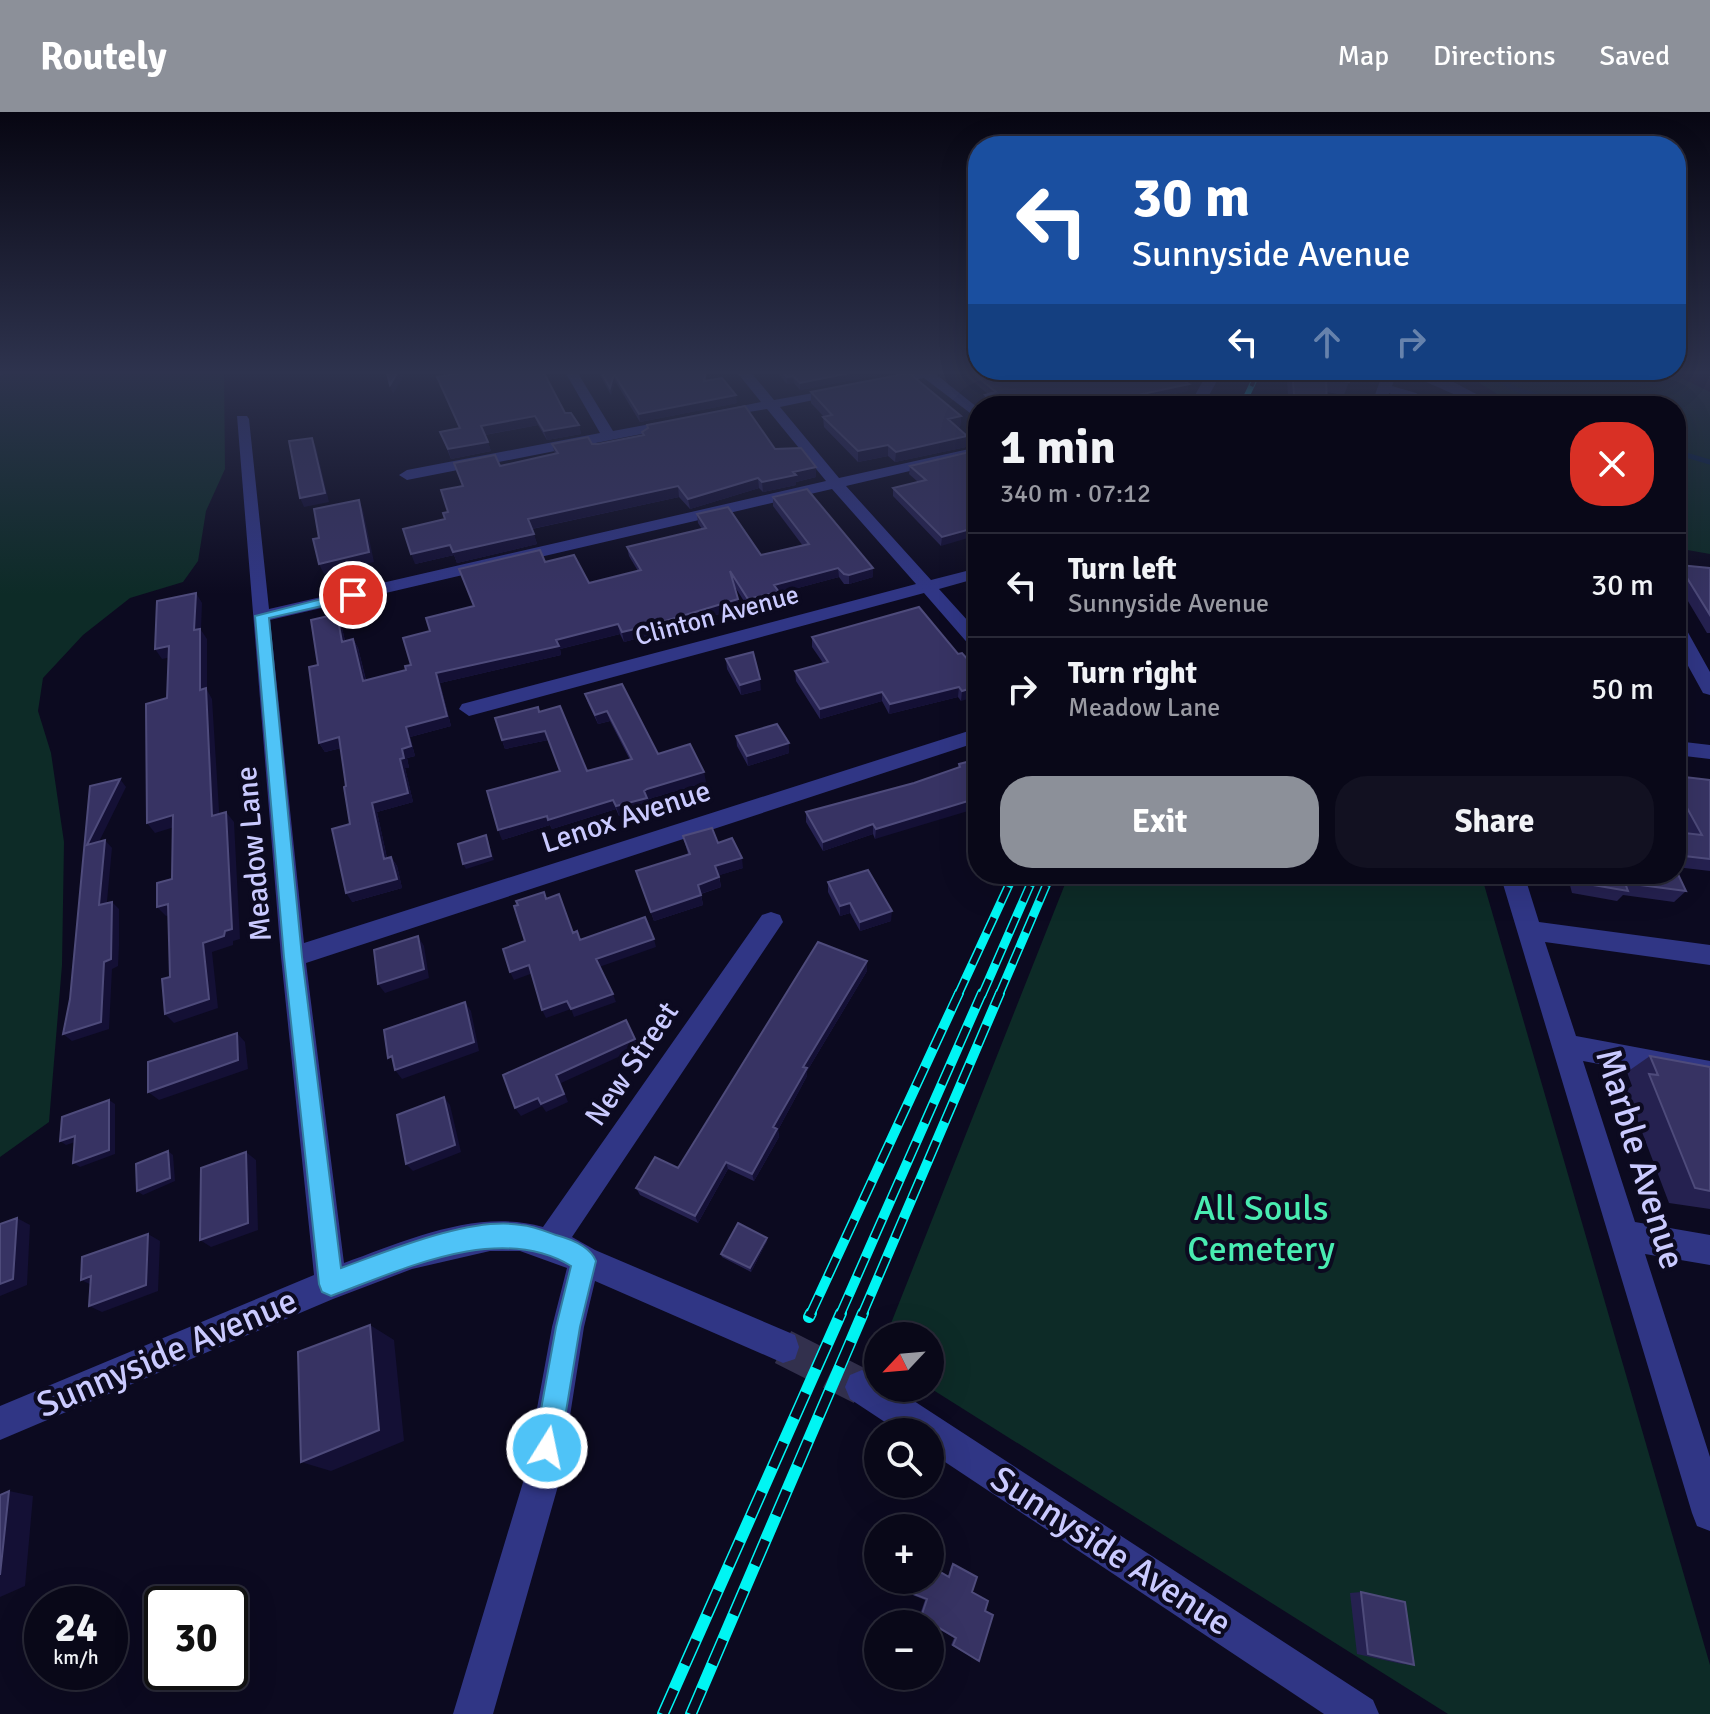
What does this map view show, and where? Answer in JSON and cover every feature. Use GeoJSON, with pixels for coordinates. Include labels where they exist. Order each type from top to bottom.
{"type":"FeatureCollection","features":[{"type":"Feature","properties":{"kind":"street","name":"Meadow Lane"},"geometry":{"type":"LineString","coordinates":[[245,445],[293,957],[331,1284]]}},
{"type":"Feature","properties":{"kind":"street"},"geometry":{"type":"LineString","coordinates":[[407,475],[564,445]]}},
{"type":"Feature","properties":{"kind":"street"},"geometry":{"type":"LineString","coordinates":[[804,445],[968,632]]}},
{"type":"Feature","properties":{"kind":"street"},"geometry":{"type":"LineString","coordinates":[[262,616],[968,453]]}},
{"type":"Feature","properties":{"kind":"street","name":"Clinton Avenue"},"geometry":{"type":"LineString","coordinates":[[469,709],[968,576]]}},
{"type":"Feature","properties":{"kind":"street"},"geometry":{"type":"LineString","coordinates":[[1686,645],[1710,689]]}},
{"type":"Feature","properties":{"kind":"street","name":"Lenox Avenue"},"geometry":{"type":"LineString","coordinates":[[293,957],[968,738]]}},
{"type":"Feature","properties":{"kind":"street"},"geometry":{"type":"LineString","coordinates":[[1686,749],[1710,752]]}},
{"type":"Feature","properties":{"kind":"street","name":"Marble Avenue"},"geometry":{"type":"LineString","coordinates":[[1515,884],[1710,1513]]}},
{"type":"Feature","properties":{"kind":"street","name":"New Street"},"geometry":{"type":"LineString","coordinates":[[549,1245],[771,922]]}},
{"type":"Feature","properties":{"kind":"street"},"geometry":{"type":"LineString","coordinates":[[1529,930],[1710,955]]}},
{"type":"Feature","properties":{"kind":"street"},"geometry":{"type":"LineString","coordinates":[[1565,1046],[1710,1073]]}},
{"type":"Feature","properties":{"kind":"street"},"geometry":{"type":"LineString","coordinates":[[1623,1235],[1710,1250]]}},
{"type":"Feature","properties":{"kind":"street","name":"Sunnyside Avenue"},"geometry":{"type":"LineString","coordinates":[[0,1423],[331,1284],[412,1254],[490,1236],[520,1236],[564,1249],[584,1261],[783,1347]]}},
{"type":"Feature","properties":{"kind":"street"},"geometry":{"type":"LineString","coordinates":[[473,1714],[542,1479],[568,1327],[584,1261]]}},
{"type":"Feature","properties":{"kind":"street","name":"Sunnyside Avenue"},"geometry":{"type":"LineString","coordinates":[[862,1387],[1359,1714]]}},
{"type":"Feature","properties":{"kind":"green space"},"geometry":{"type":"Polygon","coordinates":[[[0,445],[225,445],[225,469],[206,511],[198,561],[183,582],[130,598],[83,635],[43,678],[38,711],[51,753],[64,842],[62,965],[49,1122],[0,1157],[0,445]]]}},
{"type":"Feature","properties":{"kind":"green space"},"geometry":{"type":"Polygon","coordinates":[[[1686,445],[1710,445],[1710,554],[1686,550],[1686,445]]]}},
{"type":"Feature","properties":{"kind":"green space","name":"All Souls Cemetery"},"geometry":{"type":"Polygon","coordinates":[[[1065,884],[1484,884],[1710,1665],[1710,1714],[1448,1714],[944,1397],[944,1322],[892,1322],[1065,884]]]}},
{"type":"Feature","properties":{"kind":"building"},"geometry":{"type":"Polygon","coordinates":[[[290,445],[314,445],[325,493],[300,498],[290,445]]]}},
{"type":"Feature","properties":{"kind":"building"},"geometry":{"type":"Polygon","coordinates":[[[446,445],[472,445],[448,449],[446,445]]]}},
{"type":"Feature","properties":{"kind":"building"},"geometry":{"type":"Polygon","coordinates":[[[553,445],[772,445],[775,449],[801,448],[816,467],[762,482],[758,478],[688,499],[678,486],[528,519],[534,534],[453,552],[450,545],[411,554],[403,529],[445,519],[443,513],[448,512],[441,490],[463,486],[454,463],[495,455],[500,466],[558,453],[553,445]]]}},
{"type":"Feature","properties":{"kind":"building"},"geometry":{"type":"Polygon","coordinates":[[[852,445],[928,445],[896,452],[888,445],[858,451],[852,445]]]}},
{"type":"Feature","properties":{"kind":"building"},"geometry":{"type":"Polygon","coordinates":[[[968,452],[968,530],[942,537],[893,488],[926,480],[910,466],[968,452]]]}},
{"type":"Feature","properties":{"kind":"building"},"geometry":{"type":"Polygon","coordinates":[[[807,489],[873,568],[849,575],[838,568],[774,585],[779,592],[748,599],[730,571],[738,599],[652,625],[622,632],[618,624],[556,640],[559,646],[436,673],[447,716],[406,727],[411,746],[402,749],[404,758],[400,759],[408,793],[372,803],[384,859],[391,857],[397,879],[346,893],[332,829],[350,824],[346,786],[339,737],[319,743],[309,667],[318,665],[311,620],[337,614],[342,642],[353,639],[363,681],[406,670],[405,666],[411,665],[403,638],[430,631],[426,618],[474,606],[459,569],[540,550],[545,562],[574,555],[589,583],[641,570],[627,547],[706,528],[697,514],[728,507],[761,555],[809,544],[773,497],[807,489]]]}},
{"type":"Feature","properties":{"kind":"building"},"geometry":{"type":"Polygon","coordinates":[[[359,500],[369,552],[319,564],[313,539],[319,538],[314,509],[359,500]]]}},
{"type":"Feature","properties":{"kind":"building"},"geometry":{"type":"Polygon","coordinates":[[[1686,566],[1710,568],[1710,615],[1686,576],[1686,566]]]}},
{"type":"Feature","properties":{"kind":"building"},"geometry":{"type":"Polygon","coordinates":[[[196,593],[194,630],[200,629],[200,690],[206,688],[212,816],[226,812],[232,929],[225,931],[224,936],[203,943],[209,999],[165,1014],[162,979],[170,977],[168,904],[157,907],[157,883],[172,879],[173,815],[147,823],[146,704],[167,698],[169,646],[155,649],[157,601],[196,593]]]}},
{"type":"Feature","properties":{"kind":"building"},"geometry":{"type":"Polygon","coordinates":[[[919,607],[958,654],[962,653],[968,660],[968,689],[962,691],[959,687],[890,704],[882,692],[820,709],[795,671],[828,662],[812,637],[919,607]]]}},
{"type":"Feature","properties":{"kind":"building"},"geometry":{"type":"Polygon","coordinates":[[[753,652],[760,679],[740,685],[726,659],[753,652]]]}},
{"type":"Feature","properties":{"kind":"building"},"geometry":{"type":"Polygon","coordinates":[[[622,684],[658,754],[690,744],[704,772],[647,789],[644,791],[647,798],[616,806],[613,800],[548,820],[547,816],[498,830],[487,791],[560,771],[545,731],[502,740],[495,718],[538,707],[539,712],[560,706],[587,771],[632,759],[607,711],[595,715],[585,694],[622,684]]]}},
{"type":"Feature","properties":{"kind":"building"},"geometry":{"type":"Polygon","coordinates":[[[777,724],[789,743],[747,756],[736,736],[777,724]]]}},
{"type":"Feature","properties":{"kind":"building"},"geometry":{"type":"Polygon","coordinates":[[[968,762],[968,801],[876,829],[873,824],[823,842],[806,812],[914,783],[960,767],[959,764],[968,762]]]}},
{"type":"Feature","properties":{"kind":"building"},"geometry":{"type":"Polygon","coordinates":[[[1686,777],[1710,780],[1710,859],[1686,856],[1686,833],[1702,835],[1686,806],[1686,777]]]}},
{"type":"Feature","properties":{"kind":"building"},"geometry":{"type":"Polygon","coordinates":[[[120,779],[87,845],[105,840],[99,905],[112,902],[111,959],[104,962],[101,1022],[63,1034],[70,999],[90,786],[120,779]]]}},
{"type":"Feature","properties":{"kind":"building"},"geometry":{"type":"Polygon","coordinates":[[[712,828],[718,843],[732,838],[742,858],[715,866],[719,877],[698,885],[701,895],[651,912],[636,871],[690,854],[683,836],[712,828]]]}},
{"type":"Feature","properties":{"kind":"building"},"geometry":{"type":"Polygon","coordinates":[[[486,835],[491,856],[463,864],[458,844],[486,835]]]}},
{"type":"Feature","properties":{"kind":"building"},"geometry":{"type":"Polygon","coordinates":[[[868,870],[892,911],[860,922],[850,903],[840,906],[828,882],[868,870]]]}},
{"type":"Feature","properties":{"kind":"building"},"geometry":{"type":"Polygon","coordinates":[[[1588,884],[1625,884],[1628,891],[1588,884]]]}},
{"type":"Feature","properties":{"kind":"building"},"geometry":{"type":"Polygon","coordinates":[[[1633,884],[1683,884],[1686,891],[1633,884]]]}},
{"type":"Feature","properties":{"kind":"building"},"geometry":{"type":"Polygon","coordinates":[[[544,892],[546,899],[559,894],[573,933],[577,931],[580,940],[645,917],[654,939],[596,959],[613,994],[571,1009],[567,1001],[542,1010],[529,965],[510,972],[503,949],[525,941],[514,906],[518,905],[516,901],[544,892]]]}},
{"type":"Feature","properties":{"kind":"building"},"geometry":{"type":"Polygon","coordinates":[[[418,936],[424,969],[378,984],[374,950],[418,936]]]}},
{"type":"Feature","properties":{"kind":"building"},"geometry":{"type":"Polygon","coordinates":[[[818,942],[867,961],[803,1067],[807,1068],[773,1127],[777,1129],[752,1174],[726,1162],[695,1216],[636,1188],[655,1157],[678,1168],[818,942]]]}},
{"type":"Feature","properties":{"kind":"building"},"geometry":{"type":"Polygon","coordinates":[[[465,1002],[474,1042],[395,1070],[392,1056],[388,1058],[384,1030],[465,1002]]]}},
{"type":"Feature","properties":{"kind":"building"},"geometry":{"type":"Polygon","coordinates":[[[626,1020],[635,1039],[556,1075],[564,1094],[541,1104],[538,1098],[515,1108],[503,1075],[626,1020]]]}},
{"type":"Feature","properties":{"kind":"building"},"geometry":{"type":"Polygon","coordinates":[[[237,1033],[238,1060],[148,1092],[148,1062],[237,1033]]]}},
{"type":"Feature","properties":{"kind":"building"},"geometry":{"type":"Polygon","coordinates":[[[1650,1056],[1710,1067],[1710,1191],[1695,1188],[1649,1074],[1658,1075],[1650,1056]]]}},
{"type":"Feature","properties":{"kind":"building"},"geometry":{"type":"Polygon","coordinates":[[[444,1097],[455,1145],[406,1164],[397,1115],[444,1097]]]}},
{"type":"Feature","properties":{"kind":"building"},"geometry":{"type":"Polygon","coordinates":[[[109,1100],[109,1150],[73,1163],[75,1136],[60,1141],[62,1117],[109,1100]]]}},
{"type":"Feature","properties":{"kind":"building"},"geometry":{"type":"Polygon","coordinates":[[[168,1151],[170,1178],[137,1191],[136,1164],[168,1151]]]}},
{"type":"Feature","properties":{"kind":"building"},"geometry":{"type":"Polygon","coordinates":[[[246,1152],[248,1223],[200,1240],[201,1168],[246,1152]]]}},
{"type":"Feature","properties":{"kind":"building"},"geometry":{"type":"Polygon","coordinates":[[[17,1218],[13,1279],[0,1284],[0,1224],[17,1218]]]}},
{"type":"Feature","properties":{"kind":"building"},"geometry":{"type":"Polygon","coordinates":[[[738,1223],[767,1238],[750,1268],[721,1254],[738,1223]]]}},
{"type":"Feature","properties":{"kind":"building"},"geometry":{"type":"Polygon","coordinates":[[[148,1234],[146,1285],[89,1306],[91,1276],[81,1280],[82,1257],[148,1234]]]}},
{"type":"Feature","properties":{"kind":"building"},"geometry":{"type":"Polygon","coordinates":[[[370,1325],[379,1430],[301,1462],[298,1352],[370,1325]]]}},
{"type":"Feature","properties":{"kind":"building"},"geometry":{"type":"Polygon","coordinates":[[[9,1491],[0,1575],[0,1495],[9,1491]]]}},
{"type":"Feature","properties":{"kind":"building"},"geometry":{"type":"Polygon","coordinates":[[[953,1564],[977,1577],[972,1592],[988,1601],[985,1611],[993,1615],[979,1661],[953,1645],[956,1638],[944,1631],[944,1610],[923,1610],[927,1599],[914,1594],[944,1594],[944,1574],[949,1577],[953,1564]]]}},
{"type":"Feature","properties":{"kind":"building"},"geometry":{"type":"Polygon","coordinates":[[[1361,1592],[1405,1602],[1414,1665],[1368,1654],[1361,1592]]]}},
{"type":"Feature","properties":{"kind":"waterway"},"geometry":{"type":"LineString","coordinates":[[1686,455],[1710,462]]}},
{"type":"Feature","properties":{"kind":"tunnel"},"geometry":{"type":"LineString","coordinates":[[783,1347],[862,1387]]}},
{"type":"Feature","properties":{"kind":"railway"},"geometry":{"type":"LineString","coordinates":[[958,995],[1009,884]]}},
{"type":"Feature","properties":{"kind":"railway"},"geometry":{"type":"LineString","coordinates":[[982,995],[1031,884]]}},
{"type":"Feature","properties":{"kind":"railway"},"geometry":{"type":"LineString","coordinates":[[999,995],[1047,884]]}},
{"type":"Feature","properties":{"kind":"railway"},"geometry":{"type":"LineString","coordinates":[[810,1315],[959,993]]}},
{"type":"Feature","properties":{"kind":"railway"},"geometry":{"type":"LineString","coordinates":[[840,1315],[982,993]]}},
{"type":"Feature","properties":{"kind":"railway"},"geometry":{"type":"LineString","coordinates":[[862,1315],[1000,993]]}},
{"type":"Feature","properties":{"kind":"railway"},"geometry":{"type":"LineString","coordinates":[[663,1714],[841,1313]]}},
{"type":"Feature","properties":{"kind":"railway"},"geometry":{"type":"LineString","coordinates":[[691,1714],[863,1313]]}},
{"type":"Feature","properties":{"kind":"route"},"geometry":{"type":"LineString","coordinates":[[353,595],[262,616],[293,957],[331,1284],[412,1254],[490,1236],[520,1236],[564,1249],[584,1261],[568,1327],[547,1448]]}}]}
